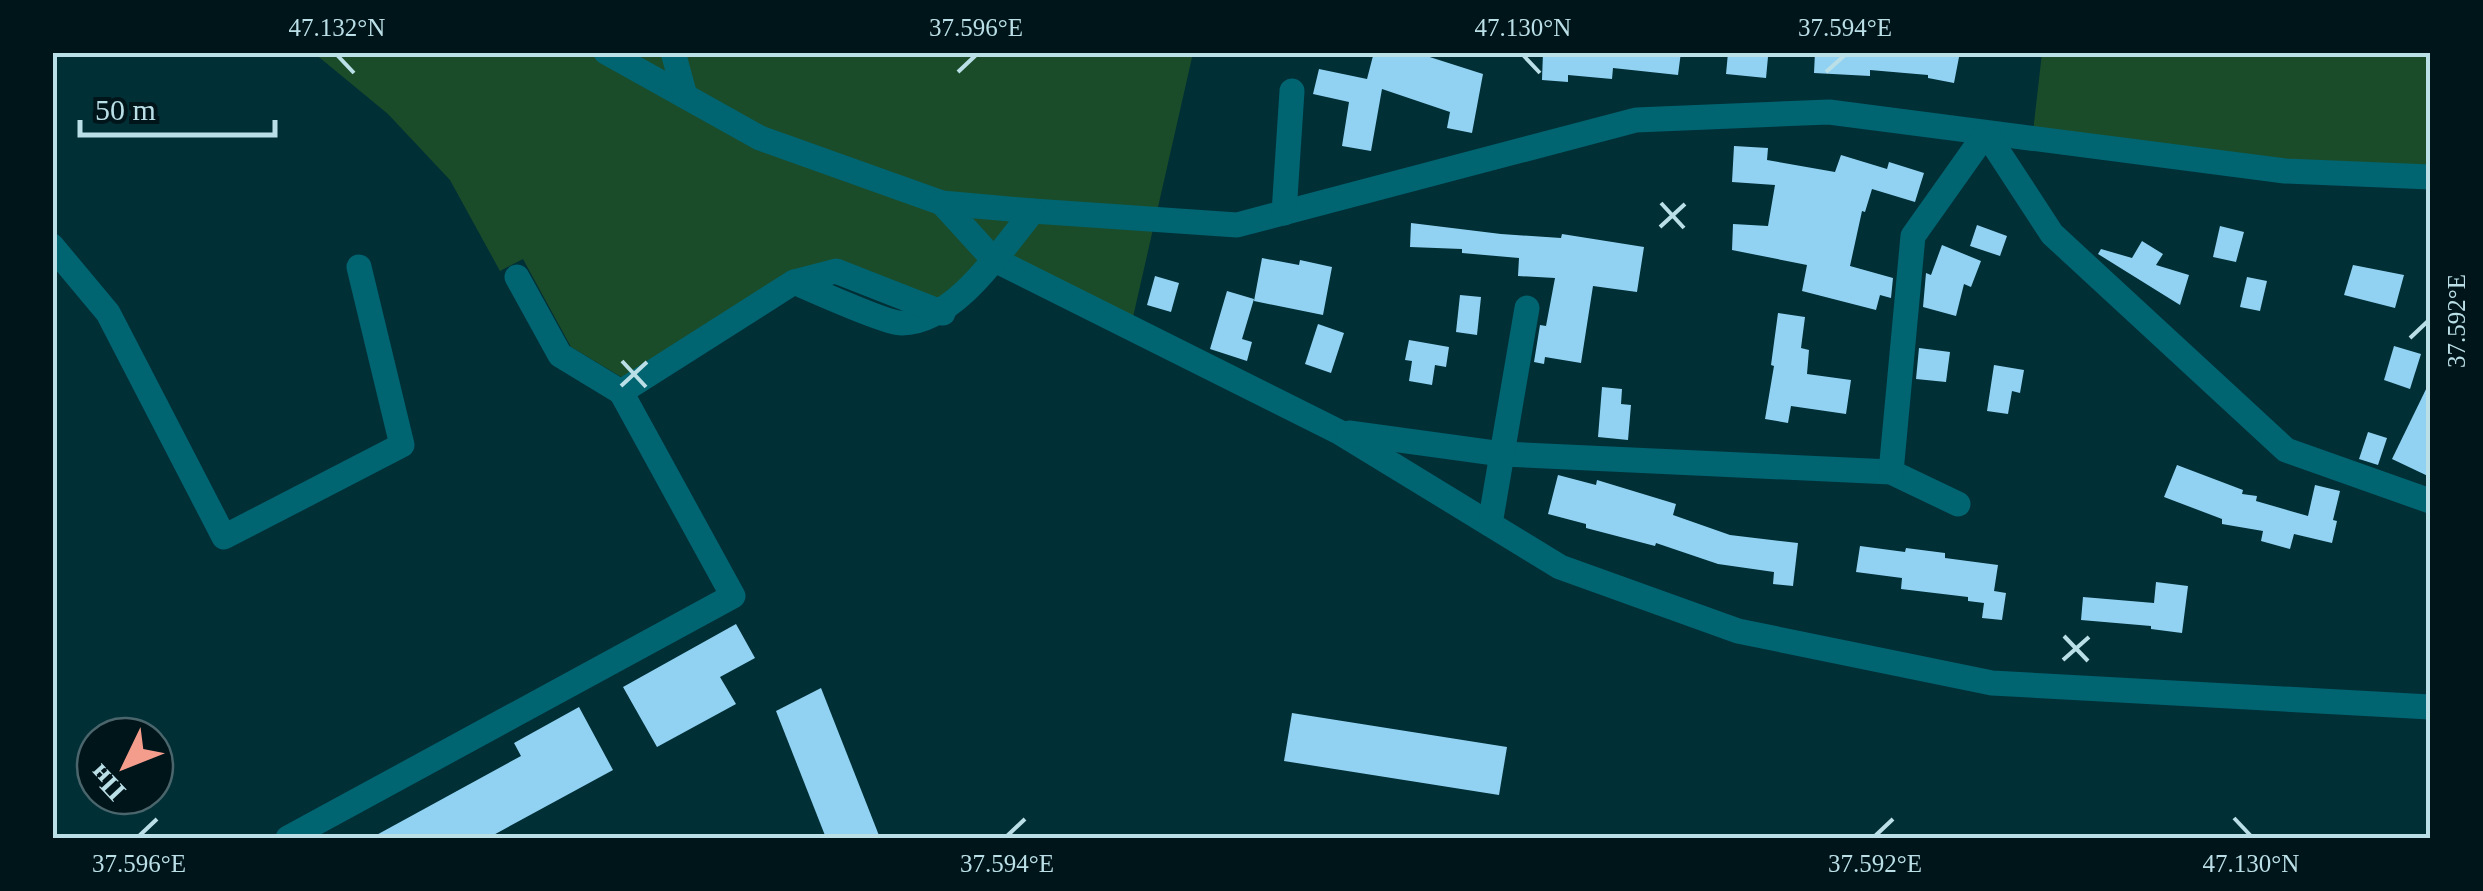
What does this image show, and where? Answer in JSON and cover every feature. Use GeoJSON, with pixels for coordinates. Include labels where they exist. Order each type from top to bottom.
{"type":"FeatureCollection","features":[{"type":"Feature","properties":{"kind":"street"},"geometry":{"type":"LineString","coordinates":[[606,52],[760,138],[942,203],[1033,211],[1237,224],[1636,120],[1828,112],[2284,171],[2430,177]]}},
{"type":"Feature","properties":{"kind":"street"},"geometry":{"type":"LineString","coordinates":[[674,52],[685,96]]}},
{"type":"Feature","properties":{"kind":"street"},"geometry":{"type":"LineString","coordinates":[[1284,212],[1292,91]]}},
{"type":"Feature","properties":{"kind":"street"},"geometry":{"type":"LineString","coordinates":[[1891,472],[1913,236],[1986,133]]}},
{"type":"Feature","properties":{"kind":"street"},"geometry":{"type":"LineString","coordinates":[[1986,133],[2052,234],[2286,450],[2430,501]]}},
{"type":"Feature","properties":{"kind":"street"},"geometry":{"type":"LineString","coordinates":[[942,203],[993,260],[1339,432],[1560,567],[1738,631],[1992,683],[2430,707]]}},
{"type":"Feature","properties":{"kind":"street"},"geometry":{"type":"LineString","coordinates":[[621,392],[794,282],[900,324],[943,313],[1033,211]]}},
{"type":"Feature","properties":{"kind":"street"},"geometry":{"type":"LineString","coordinates":[[52,246],[108,313],[224,537],[402,445],[359,267]]}},
{"type":"Feature","properties":{"kind":"street"},"geometry":{"type":"LineString","coordinates":[[304,835],[733,596],[621,392],[560,355],[517,277]]}},
{"type":"Feature","properties":{"kind":"street"},"geometry":{"type":"LineString","coordinates":[[1490,524],[1527,308]]}},
{"type":"Feature","properties":{"kind":"street"},"geometry":{"type":"LineString","coordinates":[[1339,432],[1502,454],[1891,472],[1958,504]]}},
{"type":"Feature","properties":{"kind":"green space"},"geometry":{"type":"Polygon","coordinates":[[[314,53],[1193,53],[1133,317],[994,249],[943,302],[836,260],[623,378],[571,347],[523,259],[500,271],[450,180],[388,114],[314,53]]]}},
{"type":"Feature","properties":{"kind":"green space"},"geometry":{"type":"Polygon","coordinates":[[[2042,53],[2430,53],[2430,170],[2289,165],[2033,132],[2042,53]]]}},
{"type":"Feature","properties":{"kind":"building"},"geometry":{"type":"Polygon","coordinates":[[[1374,52],[1414,52],[1483,74],[1472,133],[1447,128],[1450,112],[1382,89],[1371,151],[1342,146],[1349,102],[1313,94],[1319,69],[1367,79],[1374,52]]]}},
{"type":"Feature","properties":{"kind":"building"},"geometry":{"type":"Polygon","coordinates":[[[1543,52],[1681,52],[1678,75],[1613,68],[1612,79],[1568,75],[1568,82],[1542,80],[1543,52]]]}},
{"type":"Feature","properties":{"kind":"building"},"geometry":{"type":"Polygon","coordinates":[[[1815,52],[1960,52],[1954,83],[1928,75],[1870,70],[1870,76],[1814,73],[1815,52]]]}},
{"type":"Feature","properties":{"kind":"building"},"geometry":{"type":"Polygon","coordinates":[[[1728,53],[1768,57],[1766,78],[1726,74],[1728,53]]]}},
{"type":"Feature","properties":{"kind":"building"},"geometry":{"type":"Polygon","coordinates":[[[1734,146],[1768,148],[1767,160],[1835,172],[1841,155],[1887,169],[1889,162],[1924,173],[1915,202],[1872,189],[1865,212],[1862,211],[1850,266],[1893,278],[1891,298],[1880,295],[1876,310],[1802,291],[1807,265],[1732,250],[1733,224],[1768,226],[1775,185],[1732,182],[1734,146]]]}},
{"type":"Feature","properties":{"kind":"building"},"geometry":{"type":"Polygon","coordinates":[[[1411,223],[1501,234],[1561,238],[1562,234],[1644,247],[1637,292],[1593,286],[1581,363],[1545,357],[1544,364],[1534,362],[1540,325],[1546,326],[1555,278],[1518,276],[1519,258],[1462,253],[1462,249],[1410,247],[1411,223]]]}},
{"type":"Feature","properties":{"kind":"building"},"geometry":{"type":"Polygon","coordinates":[[[1977,225],[2007,236],[2000,256],[1970,246],[1977,225]]]}},
{"type":"Feature","properties":{"kind":"building"},"geometry":{"type":"Polygon","coordinates":[[[2220,226],[2244,232],[2236,262],[2213,257],[2220,226]]]}},
{"type":"Feature","properties":{"kind":"building"},"geometry":{"type":"Polygon","coordinates":[[[2142,241],[2163,254],[2156,265],[2189,275],[2180,305],[2098,254],[2101,249],[2132,258],[2142,241]]]}},
{"type":"Feature","properties":{"kind":"building"},"geometry":{"type":"Polygon","coordinates":[[[1942,245],[1981,261],[1971,287],[1964,284],[1956,316],[1923,307],[1926,273],[1931,275],[1942,245]]]}},
{"type":"Feature","properties":{"kind":"building"},"geometry":{"type":"Polygon","coordinates":[[[1262,258],[1332,267],[1323,315],[1254,301],[1262,258]]]}},
{"type":"Feature","properties":{"kind":"building"},"geometry":{"type":"Polygon","coordinates":[[[2353,265],[2404,275],[2395,308],[2344,295],[2353,265]]]}},
{"type":"Feature","properties":{"kind":"building"},"geometry":{"type":"Polygon","coordinates":[[[1155,276],[1179,283],[1171,312],[1147,305],[1155,276]]]}},
{"type":"Feature","properties":{"kind":"building"},"geometry":{"type":"Polygon","coordinates":[[[2247,277],[2267,281],[2260,311],[2240,307],[2247,277]]]}},
{"type":"Feature","properties":{"kind":"building"},"geometry":{"type":"Polygon","coordinates":[[[1227,291],[1254,299],[1242,339],[1252,342],[1247,361],[1210,349],[1227,291]]]}},
{"type":"Feature","properties":{"kind":"building"},"geometry":{"type":"Polygon","coordinates":[[[1460,295],[1481,297],[1477,335],[1456,332],[1460,295]]]}},
{"type":"Feature","properties":{"kind":"building"},"geometry":{"type":"Polygon","coordinates":[[[1778,313],[1805,317],[1801,348],[1809,350],[1807,374],[1851,380],[1846,414],[1791,406],[1788,423],[1765,419],[1778,313]]]}},
{"type":"Feature","properties":{"kind":"building"},"geometry":{"type":"Polygon","coordinates":[[[1318,324],[1344,333],[1331,373],[1305,364],[1318,324]]]}},
{"type":"Feature","properties":{"kind":"building"},"geometry":{"type":"Polygon","coordinates":[[[1409,340],[1449,347],[1446,367],[1435,365],[1432,385],[1409,381],[1412,361],[1405,360],[1409,340]]]}},
{"type":"Feature","properties":{"kind":"building"},"geometry":{"type":"Polygon","coordinates":[[[2394,346],[2421,354],[2410,389],[2384,380],[2394,346]]]}},
{"type":"Feature","properties":{"kind":"building"},"geometry":{"type":"Polygon","coordinates":[[[1919,348],[1950,352],[1946,382],[1916,379],[1919,348]]]}},
{"type":"Feature","properties":{"kind":"building"},"geometry":{"type":"Polygon","coordinates":[[[1994,365],[2024,370],[2020,393],[2012,391],[2008,414],[1987,411],[1994,365]]]}},
{"type":"Feature","properties":{"kind":"building"},"geometry":{"type":"Polygon","coordinates":[[[2430,381],[2430,477],[2392,459],[2430,381]]]}},
{"type":"Feature","properties":{"kind":"building"},"geometry":{"type":"Polygon","coordinates":[[[1602,387],[1622,389],[1621,404],[1631,405],[1628,440],[1598,437],[1602,387]]]}},
{"type":"Feature","properties":{"kind":"building"},"geometry":{"type":"Polygon","coordinates":[[[2368,432],[2387,438],[2378,465],[2359,459],[2368,432]]]}},
{"type":"Feature","properties":{"kind":"building"},"geometry":{"type":"Polygon","coordinates":[[[2177,465],[2243,490],[2242,494],[2257,496],[2256,501],[2308,516],[2315,485],[2340,491],[2332,543],[2294,534],[2290,549],[2261,541],[2263,531],[2222,524],[2222,519],[2164,497],[2177,465]]]}},
{"type":"Feature","properties":{"kind":"building"},"geometry":{"type":"Polygon","coordinates":[[[1558,475],[1596,485],[1597,480],[1676,504],[1673,515],[1730,535],[1798,543],[1793,586],[1773,584],[1774,572],[1718,564],[1548,514],[1558,475]]]}},
{"type":"Feature","properties":{"kind":"building"},"geometry":{"type":"Polygon","coordinates":[[[1860,546],[1945,553],[1945,558],[1998,565],[1994,591],[2006,593],[2002,620],[1982,618],[1984,603],[1968,601],[1968,597],[1901,589],[1902,578],[1856,572],[1860,546]]]}},
{"type":"Feature","properties":{"kind":"building"},"geometry":{"type":"Polygon","coordinates":[[[2156,582],[2188,586],[2182,633],[2081,620],[2083,597],[2154,603],[2156,582]]]}},
{"type":"Feature","properties":{"kind":"building"},"geometry":{"type":"Polygon","coordinates":[[[736,624],[755,658],[720,677],[736,704],[657,747],[623,687],[736,624]]]}},
{"type":"Feature","properties":{"kind":"building"},"geometry":{"type":"Polygon","coordinates":[[[821,688],[880,838],[826,838],[776,711],[821,688]]]}},
{"type":"Feature","properties":{"kind":"building"},"geometry":{"type":"Polygon","coordinates":[[[579,707],[613,770],[488,838],[371,838],[521,756],[514,743],[579,707]]]}},
{"type":"Feature","properties":{"kind":"building"},"geometry":{"type":"Polygon","coordinates":[[[1292,713],[1507,747],[1499,795],[1284,761],[1292,713]]]}}]}
